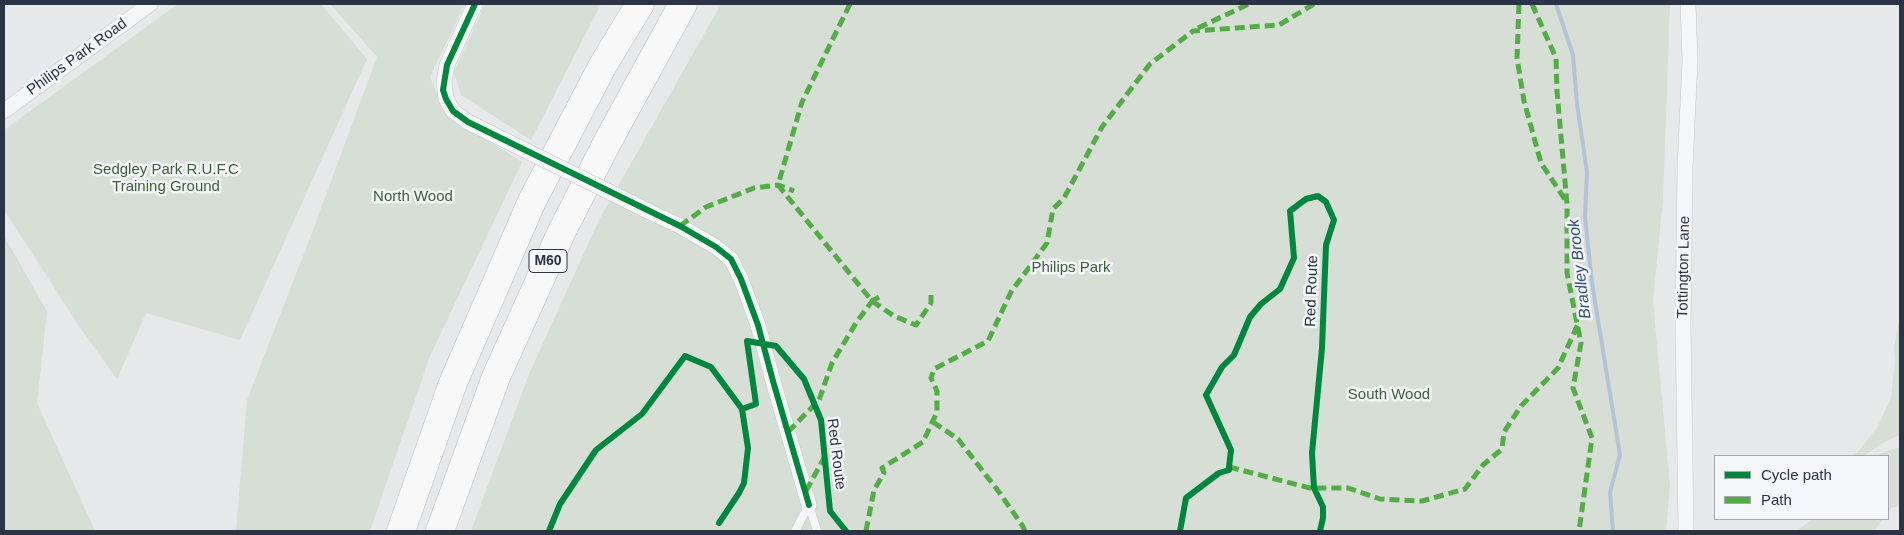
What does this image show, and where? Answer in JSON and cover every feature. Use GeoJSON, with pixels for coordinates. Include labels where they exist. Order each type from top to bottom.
{"type":"FeatureCollection","features":[{"type":"Feature","properties":{"kind":"highway","name":"M60"},"geometry":{"type":"LineString","coordinates":[[400,531],[454,383],[532,201],[603,65],[640,4]]}},
{"type":"Feature","properties":{"kind":"highway","name":"M60"},"geometry":{"type":"LineString","coordinates":[[440,531],[496,377],[562,231],[608,139],[683,4]]}},
{"type":"Feature","properties":{"kind":"street","name":"Philips Park Road"},"geometry":{"type":"LineString","coordinates":[[4,111],[150,4]]}},
{"type":"Feature","properties":{"kind":"street"},"geometry":{"type":"LineString","coordinates":[[475,4],[447,65],[444,82],[446,100],[454,111],[468,122],[680,226],[716,247],[731,259],[741,279],[758,324],[772,381],[809,505]]}},
{"type":"Feature","properties":{"kind":"street","name":"Tottington Lane"},"geometry":{"type":"LineString","coordinates":[[1686,531],[1684,322],[1685,168],[1690,60],[1688,4]]}},
{"type":"Feature","properties":{"kind":"lane"},"geometry":{"type":"LineString","coordinates":[[795,531],[809,505]]}},
{"type":"Feature","properties":{"kind":"lane"},"geometry":{"type":"LineString","coordinates":[[809,505],[817,531]]}},
{"type":"Feature","properties":{"kind":"green space","name":"Sedgley Park R.U.F.C Training Ground"},"geometry":{"type":"Polygon","coordinates":[[[178,4],[321,4],[367,59],[240,340],[146,313],[117,379],[81,329],[4,210],[4,130],[178,4]]]}},
{"type":"Feature","properties":{"kind":"green space","name":"North Wood"},"geometry":{"type":"Polygon","coordinates":[[[330,4],[465,4],[430,77],[445,112],[522,162],[430,356],[370,531],[234,531],[236,530],[247,400],[377,57],[330,4]]]}},
{"type":"Feature","properties":{"kind":"green space"},"geometry":{"type":"Polygon","coordinates":[[[485,4],[601,4],[531,140],[461,95],[454,72],[485,4]]]}},
{"type":"Feature","properties":{"kind":"green space","name":"Philips Park"},"geometry":{"type":"Polygon","coordinates":[[[721,4],[1670,4],[1663,199],[1653,301],[1670,486],[1666,531],[471,531],[529,374],[599,220],[721,4]]]}},
{"type":"Feature","properties":{"kind":"green space"},"geometry":{"type":"Polygon","coordinates":[[[4,236],[47,311],[37,403],[95,531],[4,531],[4,236]]]}},
{"type":"Feature","properties":{"kind":"green space"},"geometry":{"type":"Polygon","coordinates":[[[1900,317],[1900,435],[1884,442],[1865,455],[1853,455],[1859,451],[1878,426],[1891,398],[1895,360],[1894,348],[1900,317]]]}},
{"type":"Feature","properties":{"kind":"green space"},"geometry":{"type":"Polygon","coordinates":[[[1900,447],[1900,506],[1891,508],[1889,511],[1889,455],[1879,454],[1900,447]]]}},
{"type":"Feature","properties":{"kind":"green space"},"geometry":{"type":"Polygon","coordinates":[[[1812,520],[1882,520],[1874,531],[1797,531],[1812,520]]]}},
{"type":"Feature","properties":{"kind":"waterway","name":"Bradley Brook"},"geometry":{"type":"LineString","coordinates":[[1556,4],[1573,55],[1577,104],[1587,172],[1585,217],[1592,283],[1620,455],[1610,492],[1613,531]]}},
{"type":"Feature","properties":{"kind":"marked path"},"geometry":{"type":"LineString","coordinates":[[850,4],[802,102],[778,185],[872,301],[879,297]]}},
{"type":"Feature","properties":{"kind":"marked path"},"geometry":{"type":"LineString","coordinates":[[1198,28],[1249,4]]}},
{"type":"Feature","properties":{"kind":"marked path"},"geometry":{"type":"LineString","coordinates":[[866,531],[874,490],[884,473],[882,468],[923,442],[937,412],[937,391],[931,378],[934,369],[988,341],[1011,292],[1047,243],[1053,209],[1064,198],[1102,127],[1150,64],[1193,31],[1279,25],[1314,4]]}},
{"type":"Feature","properties":{"kind":"marked path"},"geometry":{"type":"LineString","coordinates":[[1519,4],[1517,58],[1524,101],[1541,163],[1566,201]]}},
{"type":"Feature","properties":{"kind":"marked path"},"geometry":{"type":"LineString","coordinates":[[1532,4],[1556,58],[1567,204],[1567,273],[1581,343],[1573,388],[1592,438],[1579,531]]}},
{"type":"Feature","properties":{"kind":"marked path"},"geometry":{"type":"LineString","coordinates":[[680,226],[706,207],[754,188],[778,185],[794,191]]}},
{"type":"Feature","properties":{"kind":"marked path"},"geometry":{"type":"LineString","coordinates":[[872,301],[894,316],[916,325],[931,303],[931,294]]}},
{"type":"Feature","properties":{"kind":"marked path"},"geometry":{"type":"LineString","coordinates":[[788,432],[819,400],[832,363],[856,323],[875,297]]}},
{"type":"Feature","properties":{"kind":"marked path"},"geometry":{"type":"LineString","coordinates":[[1229,467],[1310,488],[1348,488],[1380,499],[1422,501],[1465,489],[1483,465],[1502,449],[1504,432],[1521,406],[1558,368],[1578,324]]}},
{"type":"Feature","properties":{"kind":"marked path"},"geometry":{"type":"LineString","coordinates":[[933,422],[958,439],[999,492],[1025,531]]}},
{"type":"Feature","properties":{"kind":"marked path"},"geometry":{"type":"LineString","coordinates":[[806,491],[824,458]]}},
{"type":"Feature","properties":{"kind":"cycle path"},"geometry":{"type":"LineString","coordinates":[[475,4],[447,65],[443,90],[453,111],[468,122],[680,226],[716,247],[731,259],[741,279],[758,325],[809,505]]}},
{"type":"Feature","properties":{"kind":"cycle path","name":"Red Route"},"geometry":{"type":"LineString","coordinates":[[1180,531],[1186,498],[1219,473],[1229,470],[1231,450],[1206,395],[1222,367],[1234,355],[1250,317],[1261,304],[1280,289],[1294,258],[1290,211],[1306,199],[1318,196],[1326,202],[1334,220],[1326,245],[1322,348],[1312,453],[1314,488],[1323,507],[1320,531]]}},
{"type":"Feature","properties":{"kind":"cycle path","name":"Red Route"},"geometry":{"type":"LineString","coordinates":[[742,409],[756,404],[747,341],[776,346],[804,379],[821,420],[830,511],[846,531]]}},
{"type":"Feature","properties":{"kind":"cycle path"},"geometry":{"type":"LineString","coordinates":[[549,531],[560,504],[596,450],[642,414],[685,356],[711,367],[742,409],[748,448],[744,483],[719,523]]}},
{"type":"Feature","properties":{"kind":"park label","name":"South Wood"},"geometry":{"type":"Point","coordinates":[1389,395]}}]}
